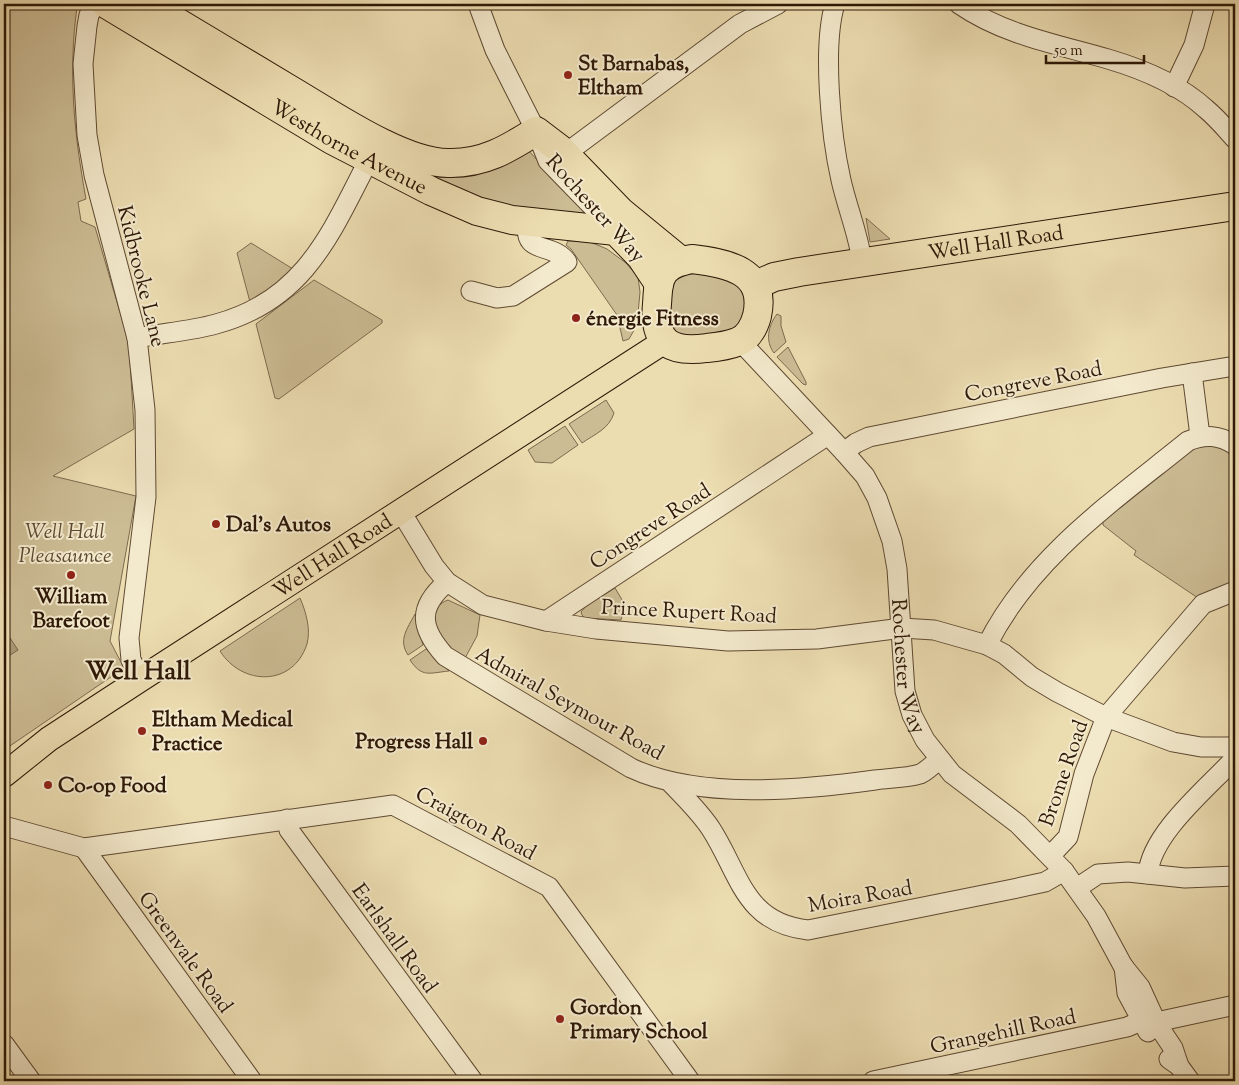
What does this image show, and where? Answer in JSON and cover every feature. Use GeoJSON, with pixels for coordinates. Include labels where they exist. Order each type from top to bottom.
{"type":"FeatureCollection","features":[{"type":"Feature","properties":{"kind":"highway","name":"Westhorne Avenue"},"geometry":{"type":"LineString","coordinates":[[106,4],[374,150],[447,164],[467,163],[491,157],[536,131]]}},
{"type":"Feature","properties":{"kind":"highway","name":"Westhorne Avenue"},"geometry":{"type":"LineString","coordinates":[[147,4],[338,118],[374,150],[431,191],[477,211],[528,222],[616,231]]}},
{"type":"Feature","properties":{"kind":"highway","name":"Rochester Way"},"geometry":{"type":"LineString","coordinates":[[536,131],[565,154],[620,210],[681,261]]}},
{"type":"Feature","properties":{"kind":"highway","name":"Well Hall Road"},"geometry":{"type":"LineString","coordinates":[[756,286],[785,274],[862,261],[1235,206]]}},
{"type":"Feature","properties":{"kind":"highway","name":"Rochester Way"},"geometry":{"type":"LineString","coordinates":[[616,231],[641,257],[659,284]]}},
{"type":"Feature","properties":{"kind":"highway"},"geometry":{"type":"LineString","coordinates":[[692,259],[719,263],[742,272],[756,286],[760,305],[756,322],[752,330],[740,341],[687,351],[677,349],[665,341],[657,326],[655,317],[659,284],[664,272],[681,261],[692,259]]}},
{"type":"Feature","properties":{"kind":"main road","name":"Well Hall Road"},"geometry":{"type":"LineString","coordinates":[[4,775],[49,739],[400,510],[665,341]]}},
{"type":"Feature","properties":{"kind":"street","name":"Kidbrooke Lane"},"geometry":{"type":"LineString","coordinates":[[95,4],[86,26],[83,64],[87,134],[94,175],[137,338],[145,410],[146,497],[129,638],[131,660],[141,679]]}},
{"type":"Feature","properties":{"kind":"street","name":"Rochester Way"},"geometry":{"type":"LineString","coordinates":[[478,4],[495,50],[536,131],[548,161],[616,231]]}},
{"type":"Feature","properties":{"kind":"street"},"geometry":{"type":"LineString","coordinates":[[565,154],[740,24],[778,4]]}},
{"type":"Feature","properties":{"kind":"street"},"geometry":{"type":"LineString","coordinates":[[835,4],[829,57],[832,124],[841,180],[857,233],[862,261]]}},
{"type":"Feature","properties":{"kind":"street"},"geometry":{"type":"LineString","coordinates":[[959,4],[995,26],[1116,62],[1174,87],[1206,109],[1235,140]]}},
{"type":"Feature","properties":{"kind":"street"},"geometry":{"type":"LineString","coordinates":[[1174,87],[1194,45],[1205,4]]}},
{"type":"Feature","properties":{"kind":"street"},"geometry":{"type":"LineString","coordinates":[[137,338],[215,324],[245,315],[268,303],[287,288],[308,268],[323,247],[374,150]]}},
{"type":"Feature","properties":{"kind":"street"},"geometry":{"type":"LineString","coordinates":[[471,291],[497,298],[513,296],[567,262],[558,252],[533,245],[529,241],[526,235],[528,222]]}},
{"type":"Feature","properties":{"kind":"street","name":"Rochester Way"},"geometry":{"type":"LineString","coordinates":[[740,341],[865,476],[886,520],[897,569],[905,691],[912,715],[925,740],[939,760],[970,789],[1018,824],[1064,870],[1077,888],[1123,966],[1140,987],[1149,1023],[1173,1048],[1179,1066],[1190,1081]]}},
{"type":"Feature","properties":{"kind":"street","name":"Congreve Road"},"geometry":{"type":"LineString","coordinates":[[844,452],[856,443],[869,437],[1235,366]]}},
{"type":"Feature","properties":{"kind":"street"},"geometry":{"type":"LineString","coordinates":[[1192,373],[1200,436]]}},
{"type":"Feature","properties":{"kind":"street","name":"Congreve Road"},"geometry":{"type":"LineString","coordinates":[[546,621],[828,435]]}},
{"type":"Feature","properties":{"kind":"street"},"geometry":{"type":"LineString","coordinates":[[987,645],[1023,589],[1045,563],[1090,519],[1188,441],[1200,436],[1212,436],[1235,445]]}},
{"type":"Feature","properties":{"kind":"street","name":"Prince Rupert Road"},"geometry":{"type":"LineString","coordinates":[[400,510],[434,566],[447,582],[483,605],[546,621],[596,629],[728,640],[817,639],[902,628],[934,630],[987,645],[1004,654],[1032,677],[1056,692],[1106,717],[1173,742],[1201,747],[1235,747]]}},
{"type":"Feature","properties":{"kind":"street","name":"Admiral Seymour Road"},"geometry":{"type":"LineString","coordinates":[[447,582],[432,595],[425,614],[427,629],[432,642],[444,656],[632,768],[651,777],[671,782],[735,789],[831,786],[921,773],[939,760]]}},
{"type":"Feature","properties":{"kind":"street","name":"Brome Road"},"geometry":{"type":"LineString","coordinates":[[1051,855],[1068,837],[1084,774],[1106,717],[1203,604],[1235,591]]}},
{"type":"Feature","properties":{"kind":"street"},"geometry":{"type":"LineString","coordinates":[[1148,874],[1152,856],[1177,818],[1192,799],[1235,758]]}},
{"type":"Feature","properties":{"kind":"street","name":"Moira Road"},"geometry":{"type":"LineString","coordinates":[[671,782],[708,825],[751,903],[762,914],[796,929],[808,930],[1045,882],[1064,870]]}},
{"type":"Feature","properties":{"kind":"street","name":"Craigton Road"},"geometry":{"type":"LineString","coordinates":[[84,848],[394,805],[548,887],[690,1081]]}},
{"type":"Feature","properties":{"kind":"street","name":"Earlshall Road"},"geometry":{"type":"LineString","coordinates":[[287,819],[289,830],[473,1081]]}},
{"type":"Feature","properties":{"kind":"street"},"geometry":{"type":"LineString","coordinates":[[4,826],[84,848]]}},
{"type":"Feature","properties":{"kind":"street","name":"Greenvale Road"},"geometry":{"type":"LineString","coordinates":[[84,848],[252,1081]]}},
{"type":"Feature","properties":{"kind":"street"},"geometry":{"type":"LineString","coordinates":[[1077,888],[1098,874],[1148,874],[1185,878],[1235,876]]}},
{"type":"Feature","properties":{"kind":"street","name":"Grangehill Road"},"geometry":{"type":"LineString","coordinates":[[873,1081],[934,1075],[1127,1028],[1235,1005]]}},
{"type":"Feature","properties":{"kind":"street"},"geometry":{"type":"LineString","coordinates":[[4,1044],[31,1081]]}},
{"type":"Feature","properties":{"kind":"green space","name":"Well Hall Pleasaunce"},"geometry":{"type":"Polygon","coordinates":[[[4,4],[71,4],[77,7],[73,55],[74,103],[78,151],[86,199],[78,202],[81,221],[95,227],[129,343],[134,429],[53,476],[136,496],[110,641],[124,668],[4,750],[4,4]]]}},
{"type":"Feature","properties":{"kind":"green space"},"geometry":{"type":"Polygon","coordinates":[[[527,149],[588,215],[570,217],[462,197],[406,161],[527,149]]]}},
{"type":"Feature","properties":{"kind":"green space"},"geometry":{"type":"Polygon","coordinates":[[[866,218],[890,239],[870,242],[866,218]]]}},
{"type":"Feature","properties":{"kind":"green space"},"geometry":{"type":"Polygon","coordinates":[[[568,241],[588,241],[607,249],[626,263],[638,277],[640,292],[637,325],[629,339],[623,341],[617,315],[571,249],[566,245],[568,241]]]}},
{"type":"Feature","properties":{"kind":"green space"},"geometry":{"type":"Polygon","coordinates":[[[251,243],[293,269],[273,287],[250,302],[237,253],[251,243]]]}},
{"type":"Feature","properties":{"kind":"green space"},"geometry":{"type":"Polygon","coordinates":[[[691,271],[734,282],[748,296],[743,319],[733,329],[715,335],[679,338],[668,321],[671,287],[675,277],[691,271]]]}},
{"type":"Feature","properties":{"kind":"green space"},"geometry":{"type":"Polygon","coordinates":[[[314,280],[382,320],[382,323],[279,399],[275,398],[256,324],[314,280]]]}},
{"type":"Feature","properties":{"kind":"green space"},"geometry":{"type":"Polygon","coordinates":[[[777,314],[781,316],[781,326],[786,342],[774,353],[769,344],[769,334],[771,323],[777,314]]]}},
{"type":"Feature","properties":{"kind":"green space"},"geometry":{"type":"Polygon","coordinates":[[[788,347],[806,382],[806,385],[777,357],[788,347]]]}},
{"type":"Feature","properties":{"kind":"green space"},"geometry":{"type":"Polygon","coordinates":[[[606,400],[614,413],[612,419],[601,431],[582,443],[569,424],[606,400]]]}},
{"type":"Feature","properties":{"kind":"green space"},"geometry":{"type":"Polygon","coordinates":[[[565,426],[578,445],[552,463],[535,462],[528,450],[565,426]]]}},
{"type":"Feature","properties":{"kind":"green space"},"geometry":{"type":"Polygon","coordinates":[[[1214,444],[1235,454],[1235,584],[1201,600],[1134,555],[1136,551],[1103,525],[1103,517],[1191,446],[1214,444]]]}},
{"type":"Feature","properties":{"kind":"green space"},"geometry":{"type":"Polygon","coordinates":[[[615,588],[624,603],[621,620],[585,618],[582,615],[581,612],[586,606],[615,588]]]}},
{"type":"Feature","properties":{"kind":"green space"},"geometry":{"type":"Polygon","coordinates":[[[300,598],[307,621],[308,638],[300,658],[291,668],[279,674],[266,677],[254,676],[241,671],[229,663],[220,651],[300,598]]]}},
{"type":"Feature","properties":{"kind":"green space"},"geometry":{"type":"Polygon","coordinates":[[[448,600],[480,615],[477,636],[464,660],[453,653],[440,640],[434,625],[436,610],[443,602],[448,600]]]}},
{"type":"Feature","properties":{"kind":"green space"},"geometry":{"type":"Polygon","coordinates":[[[415,614],[423,645],[408,655],[405,650],[404,639],[415,614]]]}},
{"type":"Feature","properties":{"kind":"green space"},"geometry":{"type":"Polygon","coordinates":[[[426,649],[449,671],[426,673],[418,670],[410,660],[426,649]]]}},
{"type":"Feature","properties":{"kind":"shaded area"},"geometry":{"type":"Polygon","coordinates":[[[4,629],[18,650],[4,659],[4,649],[7,647],[4,643],[4,629]]]}},
{"type":"Feature","properties":{"kind":"place","name":"St Barnabas, Eltham"},"geometry":{"type":"Point","coordinates":[568,75]}},
{"type":"Feature","properties":{"kind":"place","name":"énergie Fitness"},"geometry":{"type":"Point","coordinates":[576,318]}},
{"type":"Feature","properties":{"kind":"place","name":"Dal's Autos"},"geometry":{"type":"Point","coordinates":[216,524]}},
{"type":"Feature","properties":{"kind":"place","name":"William Barefoot"},"geometry":{"type":"Point","coordinates":[71,575]}},
{"type":"Feature","properties":{"kind":"place","name":"Eltham Medical Practice"},"geometry":{"type":"Point","coordinates":[142,731]}},
{"type":"Feature","properties":{"kind":"place","name":"Progress Hall"},"geometry":{"type":"Point","coordinates":[483,741]}},
{"type":"Feature","properties":{"kind":"place","name":"Co-op Food"},"geometry":{"type":"Point","coordinates":[48,785]}},
{"type":"Feature","properties":{"kind":"place","name":"Gordon Primary School"},"geometry":{"type":"Point","coordinates":[560,1019]}},
{"type":"Feature","properties":{"kind":"district","name":"Well Hall"},"geometry":{"type":"Point","coordinates":[138,670]}}]}
